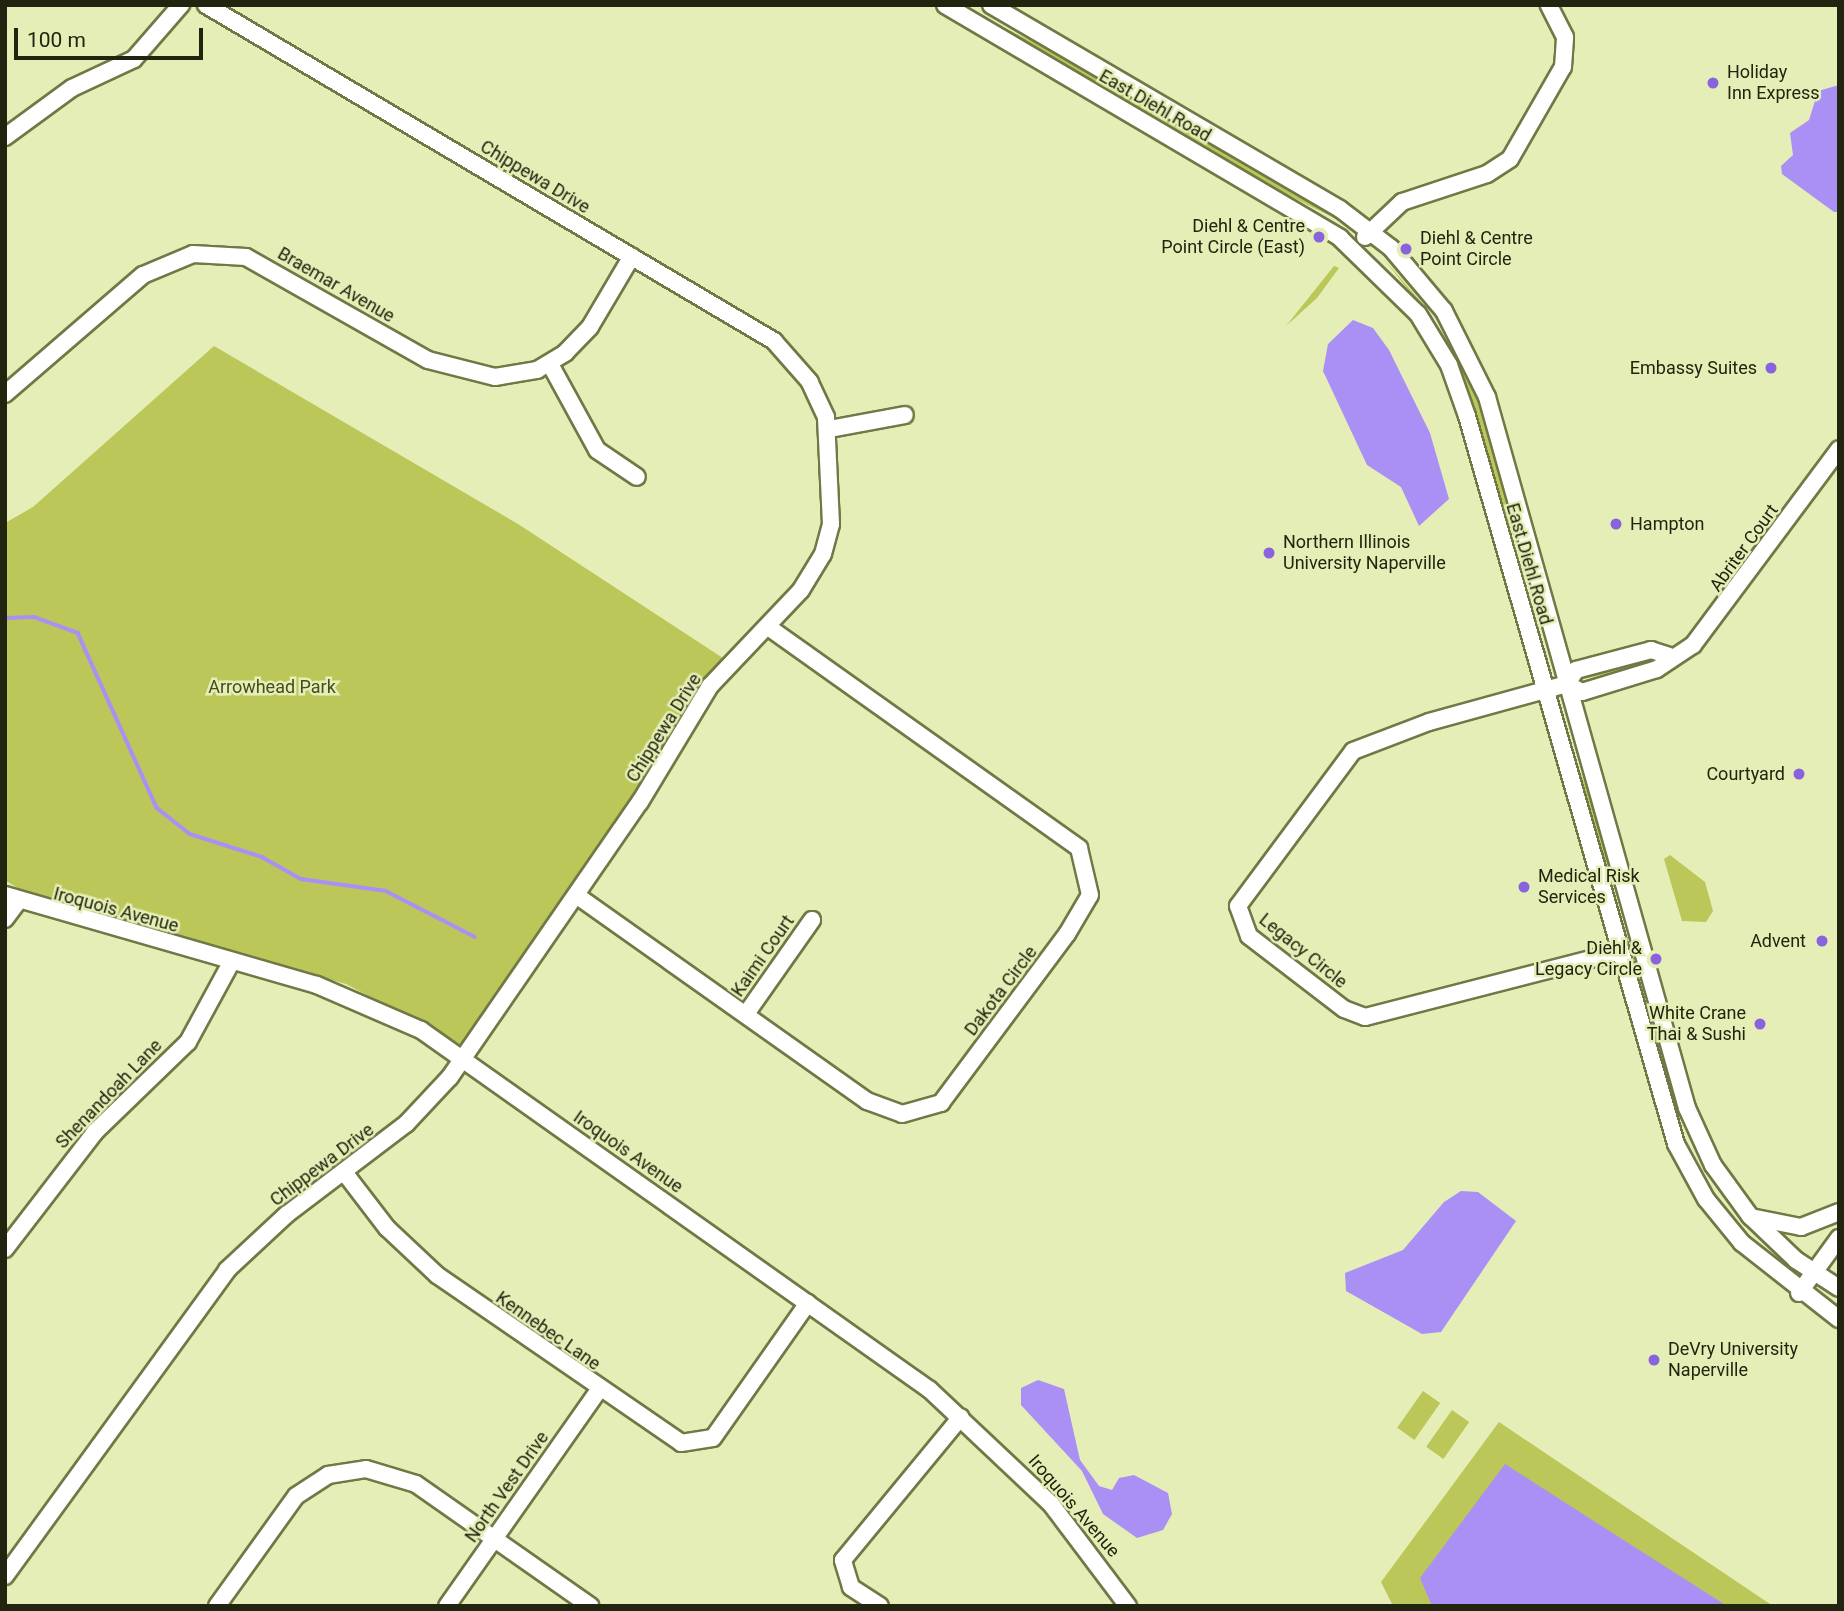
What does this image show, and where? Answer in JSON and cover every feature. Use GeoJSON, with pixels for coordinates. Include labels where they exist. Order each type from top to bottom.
{"type":"FeatureCollection","features":[{"type":"Feature","properties":{"kind":"street"},"geometry":{"type":"LineString","coordinates":[[5,137],[72,88],[134,59],[181,5]]}},
{"type":"Feature","properties":{"kind":"street","name":"Chippewa Drive"},"geometry":{"type":"LineString","coordinates":[[5,1576],[227,1270],[344,1172],[407,1124],[462,1058],[576,895],[710,686],[801,590],[826,543],[830,429],[810,382],[774,341],[206,5]]}},
{"type":"Feature","properties":{"kind":"street","name":"East Diehl Road"},"geometry":{"type":"LineString","coordinates":[[945,5],[1355,248],[1405,297],[1449,365],[1545,691],[1664,1115],[1686,1167],[1742,1243],[1799,1293],[1839,1319]]}},
{"type":"Feature","properties":{"kind":"street","name":"East Diehl Road"},"geometry":{"type":"LineString","coordinates":[[991,5],[1371,230],[1435,298],[1480,378],[1687,1108],[1713,1165],[1750,1216],[1814,1273],[1837,1285]]}},
{"type":"Feature","properties":{"kind":"street"},"geometry":{"type":"LineString","coordinates":[[1355,248],[1402,202],[1487,174],[1510,159],[1563,67],[1565,37],[1549,5]]}},
{"type":"Feature","properties":{"kind":"street","name":"Braemar Avenue"},"geometry":{"type":"LineString","coordinates":[[5,394],[143,275],[177,258],[213,252],[269,268],[445,368],[495,377],[550,364],[590,327],[632,256]]}},
{"type":"Feature","properties":{"kind":"street"},"geometry":{"type":"LineString","coordinates":[[550,364],[597,450],[637,477]]}},
{"type":"Feature","properties":{"kind":"street"},"geometry":{"type":"LineString","coordinates":[[830,429],[905,415]]}},
{"type":"Feature","properties":{"kind":"street","name":"Abriter Court"},"geometry":{"type":"LineString","coordinates":[[1567,684],[1582,692],[1657,669],[1669,656],[1709,628],[1839,449]]}},
{"type":"Feature","properties":{"kind":"street","name":"Dakota Circle"},"geometry":{"type":"LineString","coordinates":[[576,895],[867,1101],[902,1114],[930,1110],[1059,944],[1090,895],[1080,848],[768,627]]}},
{"type":"Feature","properties":{"kind":"street","name":"Abriter Court"},"geometry":{"type":"LineString","coordinates":[[1545,691],[1567,684],[1576,670],[1651,650],[1669,656]]}},
{"type":"Feature","properties":{"kind":"street","name":"Legacy Circle"},"geometry":{"type":"LineString","coordinates":[[1545,691],[1353,751],[1242,894],[1239,918],[1249,936],[1344,1009],[1365,1017],[1618,952]]}},
{"type":"Feature","properties":{"kind":"street"},"geometry":{"type":"LineString","coordinates":[[5,919],[11,899]]}},
{"type":"Feature","properties":{"kind":"street","name":"Iroquois Avenue"},"geometry":{"type":"LineString","coordinates":[[11,899],[357,999],[462,1058],[808,1303],[961,1417],[1051,1504],[1129,1606]]}},
{"type":"Feature","properties":{"kind":"street","name":"Kaimi Court"},"geometry":{"type":"LineString","coordinates":[[746,1014],[812,919]]}},
{"type":"Feature","properties":{"kind":"street","name":"Shenandoah Lane"},"geometry":{"type":"LineString","coordinates":[[5,1249],[95,1132],[200,1026],[232,961]]}},
{"type":"Feature","properties":{"kind":"street","name":"Kennebec Lane"},"geometry":{"type":"LineString","coordinates":[[344,1172],[387,1228],[437,1275],[673,1440],[695,1445],[713,1438],[808,1303]]}},
{"type":"Feature","properties":{"kind":"street"},"geometry":{"type":"LineString","coordinates":[[1750,1216],[1801,1227],[1839,1212]]}},
{"type":"Feature","properties":{"kind":"street"},"geometry":{"type":"LineString","coordinates":[[1799,1293],[1839,1238]]}},
{"type":"Feature","properties":{"kind":"street"},"geometry":{"type":"LineString","coordinates":[[1819,1307],[1837,1285]]}},
{"type":"Feature","properties":{"kind":"street","name":"North Vest Drive"},"geometry":{"type":"LineString","coordinates":[[447,1606],[599,1390]]}},
{"type":"Feature","properties":{"kind":"street"},"geometry":{"type":"LineString","coordinates":[[880,1606],[850,1587],[843,1560],[961,1417]]}},
{"type":"Feature","properties":{"kind":"street"},"geometry":{"type":"LineString","coordinates":[[217,1606],[289,1503],[339,1472],[392,1473],[494,1538],[590,1606]]}},
{"type":"Feature","properties":{"kind":"green space"},"geometry":{"type":"Polygon","coordinates":[[[958,5],[1076,63],[1342,222],[1254,178],[958,5]]]}},
{"type":"Feature","properties":{"kind":"green space"},"geometry":{"type":"Polygon","coordinates":[[[1383,258],[1422,303],[1474,380],[1553,656],[1521,555],[1422,307],[1383,258]]]}},
{"type":"Feature","properties":{"kind":"green space"},"geometry":{"type":"Polygon","coordinates":[[[1334,266],[1339,268],[1317,298],[1286,326],[1334,266]]]}},
{"type":"Feature","properties":{"kind":"green space","name":"Arrowhead Park"},"geometry":{"type":"Polygon","coordinates":[[[214,346],[518,524],[729,662],[467,1048],[346,984],[30,896],[5,880],[5,523],[33,507],[214,346]]]}},
{"type":"Feature","properties":{"kind":"green space"},"geometry":{"type":"Polygon","coordinates":[[[1648,659],[1653,663],[1584,679],[1586,677],[1648,659]]]}},
{"type":"Feature","properties":{"kind":"green space"},"geometry":{"type":"Polygon","coordinates":[[[1561,723],[1598,817],[1625,916],[1585,808],[1561,723]]]}},
{"type":"Feature","properties":{"kind":"green space"},"geometry":{"type":"Polygon","coordinates":[[[1670,855],[1705,882],[1713,911],[1706,922],[1682,921],[1664,859],[1670,855]]]}},
{"type":"Feature","properties":{"kind":"green space"},"geometry":{"type":"Polygon","coordinates":[[[1423,1391],[1440,1403],[1414,1440],[1397,1428],[1423,1391]]]}},
{"type":"Feature","properties":{"kind":"green space"},"geometry":{"type":"Polygon","coordinates":[[[1452,1410],[1469,1422],[1443,1459],[1426,1447],[1452,1410]]]}},
{"type":"Feature","properties":{"kind":"green space"},"geometry":{"type":"Polygon","coordinates":[[[1499,1422],[1773,1606],[1393,1606],[1381,1582],[1499,1422]]]}},
{"type":"Feature","properties":{"kind":"shaded area"},"geometry":{"type":"Polygon","coordinates":[[[1839,85],[1839,212],[1834,212],[1782,174],[1781,166],[1793,155],[1790,133],[1809,120],[1818,91],[1839,85]]]}},
{"type":"Feature","properties":{"kind":"shaded area"},"geometry":{"type":"Polygon","coordinates":[[[1353,320],[1373,328],[1389,350],[1430,433],[1449,499],[1419,526],[1401,487],[1367,465],[1323,371],[1328,344],[1353,320]]]}},
{"type":"Feature","properties":{"kind":"shaded area"},"geometry":{"type":"Polygon","coordinates":[[[1461,1191],[1478,1192],[1516,1221],[1441,1332],[1422,1334],[1346,1291],[1345,1273],[1403,1250],[1444,1202],[1461,1191]]]}},
{"type":"Feature","properties":{"kind":"shaded area"},"geometry":{"type":"Polygon","coordinates":[[[1038,1380],[1064,1389],[1080,1460],[1099,1486],[1112,1490],[1119,1478],[1134,1475],[1168,1493],[1172,1514],[1163,1530],[1137,1538],[1103,1514],[1082,1471],[1021,1405],[1021,1388],[1038,1380]]]}},
{"type":"Feature","properties":{"kind":"shaded area"},"geometry":{"type":"Polygon","coordinates":[[[1505,1464],[1727,1606],[1432,1606],[1420,1578],[1505,1464]]]}},
{"type":"Feature","properties":{"kind":"waterway"},"geometry":{"type":"LineString","coordinates":[[5,618],[34,617],[78,633],[157,808],[190,834],[262,857],[301,879],[386,891],[475,937]]}},
{"type":"Feature","properties":{"kind":"place","name":"Holiday Inn Express"},"geometry":{"type":"Point","coordinates":[1713,83]}},
{"type":"Feature","properties":{"kind":"place","name":"Diehl & Centre Point Circle (East)"},"geometry":{"type":"Point","coordinates":[1319,237]}},
{"type":"Feature","properties":{"kind":"place","name":"Diehl & Centre Point Circle"},"geometry":{"type":"Point","coordinates":[1406,249]}},
{"type":"Feature","properties":{"kind":"place","name":"Embassy Suites"},"geometry":{"type":"Point","coordinates":[1771,368]}},
{"type":"Feature","properties":{"kind":"place","name":"Hampton"},"geometry":{"type":"Point","coordinates":[1616,524]}},
{"type":"Feature","properties":{"kind":"place","name":"Northern Illinois University Naperville"},"geometry":{"type":"Point","coordinates":[1269,553]}},
{"type":"Feature","properties":{"kind":"place","name":"Courtyard"},"geometry":{"type":"Point","coordinates":[1799,774]}},
{"type":"Feature","properties":{"kind":"place","name":"Medical Risk Services"},"geometry":{"type":"Point","coordinates":[1524,887]}},
{"type":"Feature","properties":{"kind":"place","name":"Advent"},"geometry":{"type":"Point","coordinates":[1822,941]}},
{"type":"Feature","properties":{"kind":"place","name":"Diehl & Legacy Circle"},"geometry":{"type":"Point","coordinates":[1656,959]}},
{"type":"Feature","properties":{"kind":"place","name":"White Crane Thai & Sushi"},"geometry":{"type":"Point","coordinates":[1760,1024]}},
{"type":"Feature","properties":{"kind":"place","name":"DeVry University Naperville"},"geometry":{"type":"Point","coordinates":[1654,1360]}}]}
